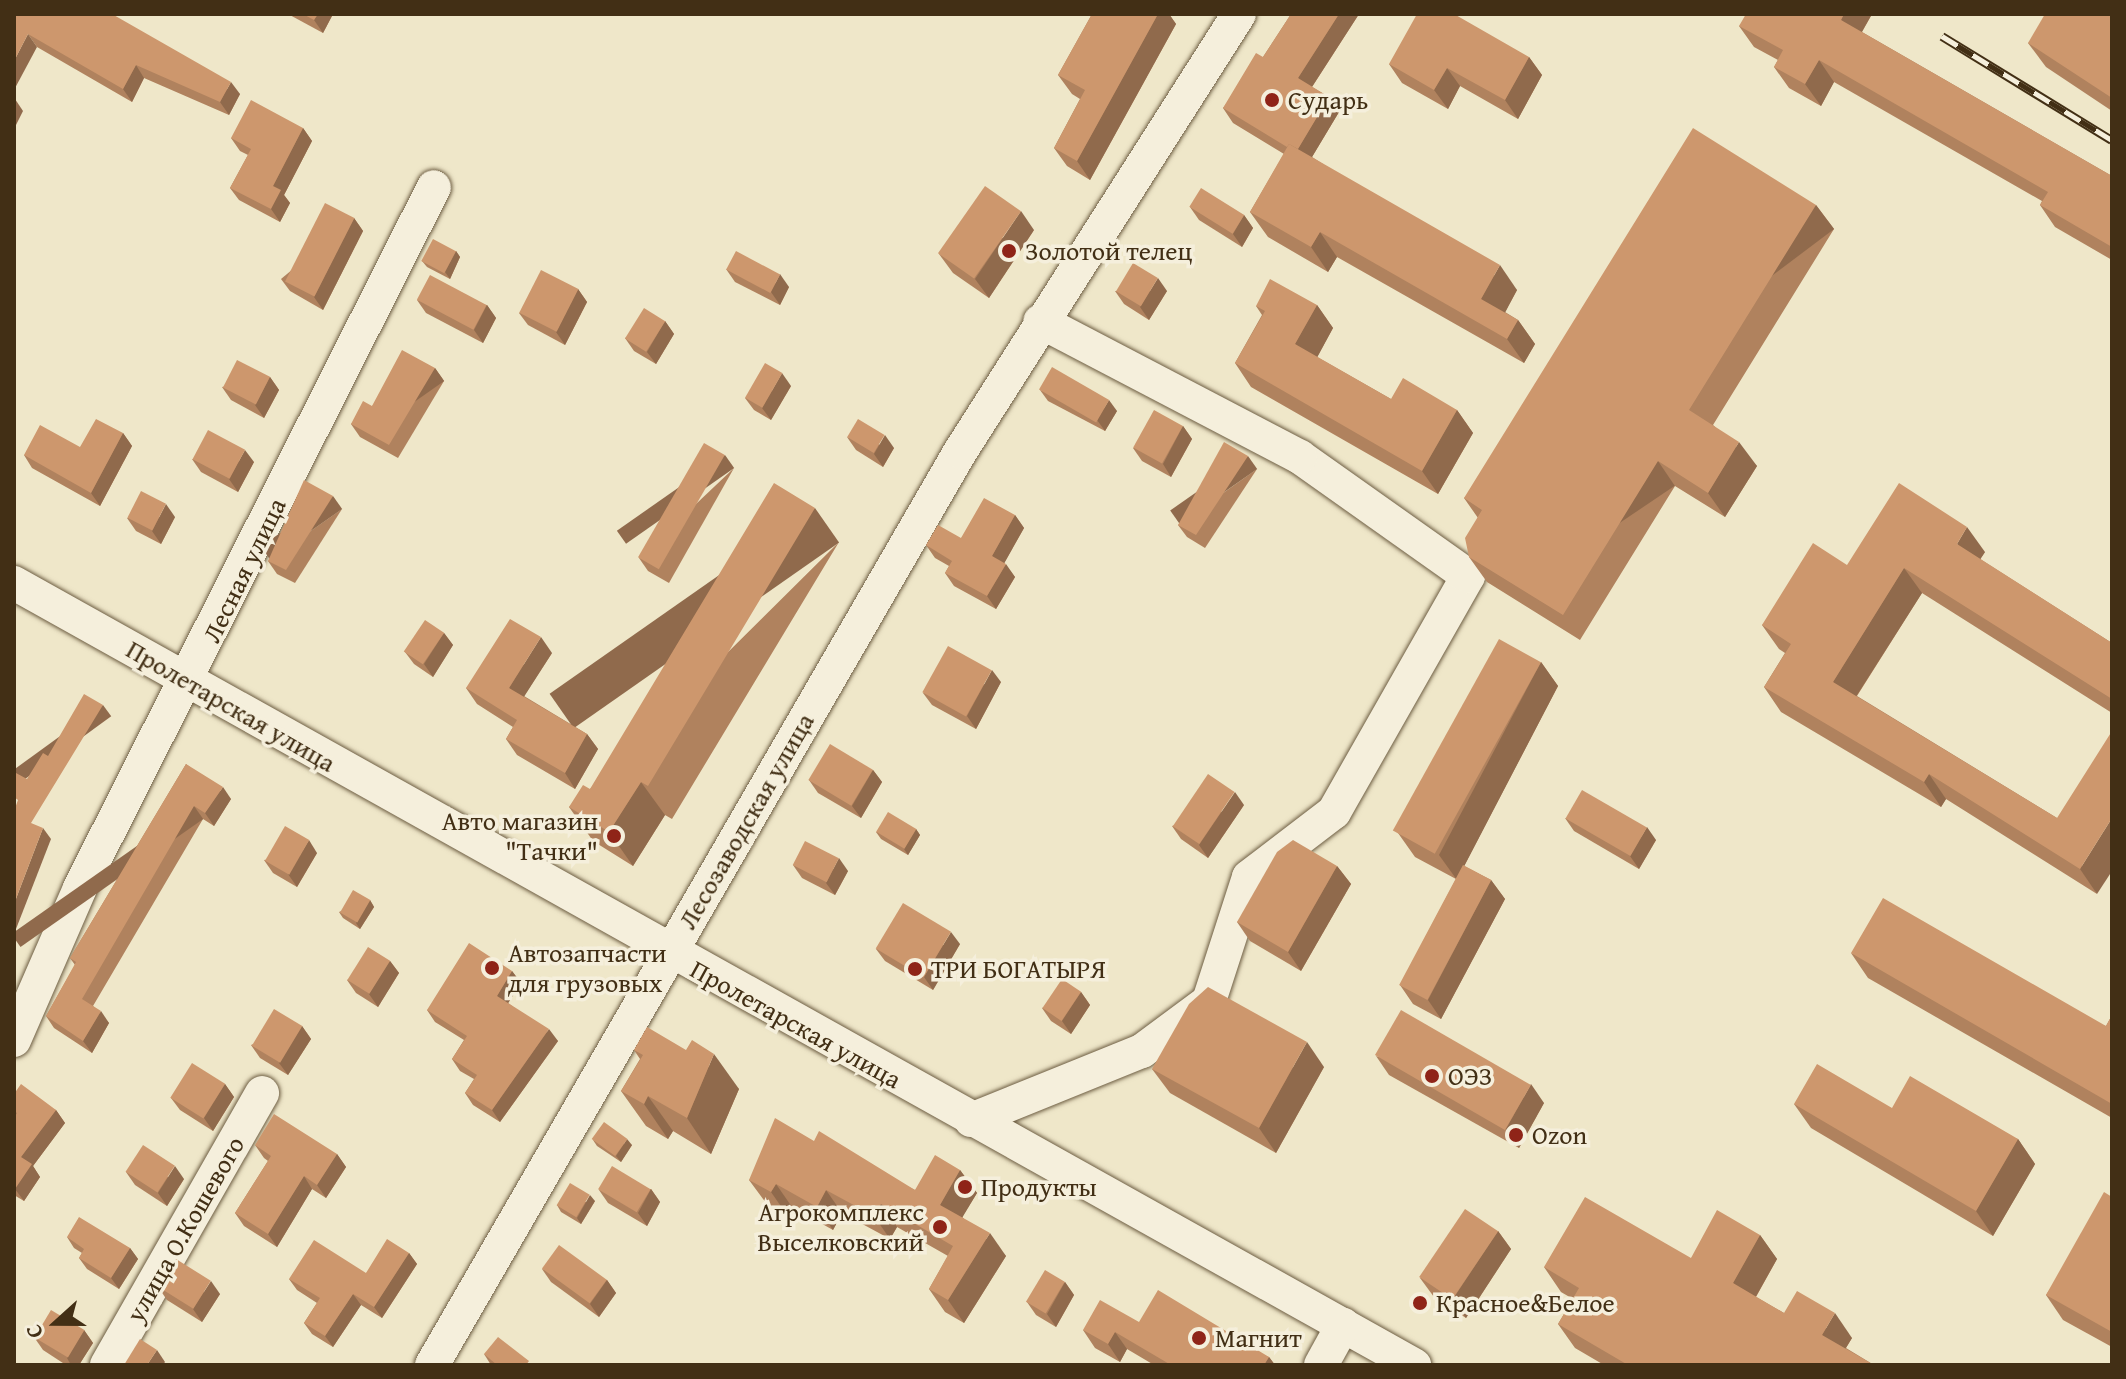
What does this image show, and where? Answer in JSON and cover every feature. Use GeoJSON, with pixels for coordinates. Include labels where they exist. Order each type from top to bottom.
{"type":"FeatureCollection","features":[{"type":"Feature","properties":{"kind":"street","name":"Лесозаводская улица"},"geometry":{"type":"LineString","coordinates":[[432,1365],[1040,321],[1239,14]]}},
{"type":"Feature","properties":{"kind":"street","name":"Лесная улица"},"geometry":{"type":"LineString","coordinates":[[14,1040],[80,888],[188,683],[434,187]]}},
{"type":"Feature","properties":{"kind":"street"},"geometry":{"type":"LineString","coordinates":[[971,1120],[1142,1051],[1209,1001],[1249,877],[1334,812],[1468,576],[1300,457],[1040,321]]}},
{"type":"Feature","properties":{"kind":"street","name":"Пролетарская улица"},"geometry":{"type":"LineString","coordinates":[[14,583],[670,954],[1414,1365]]}},
{"type":"Feature","properties":{"kind":"street","name":"улица О.Кошевого"},"geometry":{"type":"LineString","coordinates":[[107,1365],[262,1093]]}},
{"type":"Feature","properties":{"kind":"street"},"geometry":{"type":"LineString","coordinates":[[1321,1365],[1343,1325]]}},
{"type":"Feature","properties":{"kind":"building"},"geometry":{"type":"Polygon","coordinates":[[[14,14],[112,14],[231,82],[220,102],[136,65],[123,89],[28,34],[14,61],[14,14]]]}},
{"type":"Feature","properties":{"kind":"building"},"geometry":{"type":"Polygon","coordinates":[[[303,14],[318,14],[314,20],[303,14]]]}},
{"type":"Feature","properties":{"kind":"building"},"geometry":{"type":"Polygon","coordinates":[[[1092,14],[1158,14],[1077,161],[1054,148],[1085,90],[1058,75],[1092,14]]]}},
{"type":"Feature","properties":{"kind":"building"},"geometry":{"type":"Polygon","coordinates":[[[1291,14],[1339,14],[1298,78],[1329,97],[1298,149],[1289,144],[1287,147],[1223,108],[1256,53],[1263,57],[1291,14]]]}},
{"type":"Feature","properties":{"kind":"building"},"geometry":{"type":"Polygon","coordinates":[[[1417,14],[1454,14],[1529,57],[1505,100],[1447,68],[1434,90],[1389,64],[1417,14]]]}},
{"type":"Feature","properties":{"kind":"building"},"geometry":{"type":"Polygon","coordinates":[[[1746,14],[1844,14],[1841,20],[2112,176],[2112,247],[2040,205],[2048,192],[1819,60],[1805,84],[1774,67],[1783,50],[1739,26],[1746,14]]]}},
{"type":"Feature","properties":{"kind":"building"},"geometry":{"type":"Polygon","coordinates":[[[2045,14],[2112,14],[2112,98],[2028,43],[2045,14]]]}},
{"type":"Feature","properties":{"kind":"building"},"geometry":{"type":"Polygon","coordinates":[[[251,100],[303,128],[273,186],[281,190],[271,209],[230,188],[251,149],[231,138],[251,100]]]}},
{"type":"Feature","properties":{"kind":"building"},"geometry":{"type":"Polygon","coordinates":[[[1693,128],[1816,205],[1689,410],[1739,442],[1708,493],[1658,461],[1563,615],[1469,557],[1465,538],[1482,510],[1464,498],[1693,128]]]}},
{"type":"Feature","properties":{"kind":"building"},"geometry":{"type":"Polygon","coordinates":[[[1289,144],[1500,265],[1481,299],[1518,320],[1507,339],[1320,232],[1311,247],[1250,212],[1289,144]]]}},
{"type":"Feature","properties":{"kind":"building"},"geometry":{"type":"Polygon","coordinates":[[[985,186],[1021,211],[974,278],[938,253],[985,186]]]}},
{"type":"Feature","properties":{"kind":"building"},"geometry":{"type":"Polygon","coordinates":[[[1201,188],[1244,215],[1233,234],[1189,207],[1201,188]]]}},
{"type":"Feature","properties":{"kind":"building"},"geometry":{"type":"Polygon","coordinates":[[[325,203],[354,218],[314,296],[285,281],[325,203]]]}},
{"type":"Feature","properties":{"kind":"building"},"geometry":{"type":"Polygon","coordinates":[[[433,239],[456,251],[444,273],[421,261],[433,239]]]}},
{"type":"Feature","properties":{"kind":"building"},"geometry":{"type":"Polygon","coordinates":[[[736,251],[780,274],[770,293],[726,270],[736,251]]]}},
{"type":"Feature","properties":{"kind":"building"},"geometry":{"type":"Polygon","coordinates":[[[1133,263],[1158,278],[1141,306],[1116,291],[1133,263]]]}},
{"type":"Feature","properties":{"kind":"building"},"geometry":{"type":"Polygon","coordinates":[[[541,270],[578,289],[557,332],[519,313],[541,270]]]}},
{"type":"Feature","properties":{"kind":"building"},"geometry":{"type":"Polygon","coordinates":[[[430,275],[487,305],[473,330],[417,300],[430,275]]]}},
{"type":"Feature","properties":{"kind":"building"},"geometry":{"type":"Polygon","coordinates":[[[1270,279],[1317,305],[1295,344],[1391,399],[1403,378],[1457,410],[1422,471],[1235,363],[1265,311],[1256,306],[1270,279]]]}},
{"type":"Feature","properties":{"kind":"building"},"geometry":{"type":"Polygon","coordinates":[[[644,308],[665,321],[646,352],[625,339],[644,308]]]}},
{"type":"Feature","properties":{"kind":"building"},"geometry":{"type":"Polygon","coordinates":[[[402,350],[435,368],[389,445],[351,424],[363,401],[372,406],[402,350]]]}},
{"type":"Feature","properties":{"kind":"building"},"geometry":{"type":"Polygon","coordinates":[[[237,360],[270,377],[256,404],[223,388],[237,360]]]}},
{"type":"Feature","properties":{"kind":"building"},"geometry":{"type":"Polygon","coordinates":[[[765,363],[782,373],[762,408],[745,398],[765,363]]]}},
{"type":"Feature","properties":{"kind":"building"},"geometry":{"type":"Polygon","coordinates":[[[1052,367],[1109,400],[1096,423],[1039,390],[1052,367]]]}},
{"type":"Feature","properties":{"kind":"building"},"geometry":{"type":"Polygon","coordinates":[[[1154,410],[1183,426],[1162,464],[1133,448],[1154,410]]]}},
{"type":"Feature","properties":{"kind":"building"},"geometry":{"type":"Polygon","coordinates":[[[96,419],[123,433],[91,493],[24,455],[40,425],[80,447],[96,419]]]}},
{"type":"Feature","properties":{"kind":"building"},"geometry":{"type":"Polygon","coordinates":[[[858,419],[885,435],[874,453],[847,437],[858,419]]]}},
{"type":"Feature","properties":{"kind":"building"},"geometry":{"type":"Polygon","coordinates":[[[208,430],[245,450],[230,479],[193,459],[208,430]]]}},
{"type":"Feature","properties":{"kind":"building"},"geometry":{"type":"Polygon","coordinates":[[[1224,442],[1248,456],[1196,535],[1178,525],[1224,442]]]}},
{"type":"Feature","properties":{"kind":"building"},"geometry":{"type":"Polygon","coordinates":[[[704,443],[725,455],[659,569],[638,557],[704,443]]]}},
{"type":"Feature","properties":{"kind":"building"},"geometry":{"type":"Polygon","coordinates":[[[304,480],[333,496],[286,570],[268,561],[304,480]]]}},
{"type":"Feature","properties":{"kind":"building"},"geometry":{"type":"Polygon","coordinates":[[[774,483],[815,508],[648,786],[641,782],[609,832],[569,807],[583,785],[590,789],[774,483]]]}},
{"type":"Feature","properties":{"kind":"building"},"geometry":{"type":"Polygon","coordinates":[[[1899,483],[1967,527],[1957,544],[2112,643],[2112,699],[1904,568],[1833,682],[2057,818],[2112,731],[2112,818],[2080,869],[1929,774],[1924,782],[1764,687],[1791,644],[1762,625],[1813,543],[1847,565],[1899,483]]]}},
{"type":"Feature","properties":{"kind":"building"},"geometry":{"type":"Polygon","coordinates":[[[141,491],[166,504],[152,530],[127,518],[141,491]]]}},
{"type":"Feature","properties":{"kind":"building"},"geometry":{"type":"Polygon","coordinates":[[[984,498],[1015,515],[992,556],[1006,564],[987,596],[945,573],[952,561],[926,545],[938,525],[961,538],[984,498]]]}},
{"type":"Feature","properties":{"kind":"building"},"geometry":{"type":"Polygon","coordinates":[[[510,619],[541,637],[509,688],[587,734],[565,773],[506,739],[517,720],[466,688],[510,619]]]}},
{"type":"Feature","properties":{"kind":"building"},"geometry":{"type":"Polygon","coordinates":[[[425,620],[444,633],[423,664],[404,652],[425,620]]]}},
{"type":"Feature","properties":{"kind":"building"},"geometry":{"type":"Polygon","coordinates":[[[1499,639],[1541,662],[1435,854],[1393,831],[1499,639]]]}},
{"type":"Feature","properties":{"kind":"building"},"geometry":{"type":"Polygon","coordinates":[[[948,646],[992,670],[966,717],[922,692],[948,646]]]}},
{"type":"Feature","properties":{"kind":"building"},"geometry":{"type":"Polygon","coordinates":[[[84,694],[103,705],[31,823],[43,828],[14,904],[14,811],[18,800],[14,797],[14,776],[16,773],[27,779],[43,753],[48,756],[84,694]]]}},
{"type":"Feature","properties":{"kind":"building"},"geometry":{"type":"Polygon","coordinates":[[[830,744],[873,770],[851,806],[808,780],[830,744]]]}},
{"type":"Feature","properties":{"kind":"building"},"geometry":{"type":"Polygon","coordinates":[[[186,764],[223,787],[205,813],[194,806],[82,999],[101,1011],[83,1041],[46,1016],[76,962],[70,958],[186,764]]]}},
{"type":"Feature","properties":{"kind":"building"},"geometry":{"type":"Polygon","coordinates":[[[1208,774],[1235,792],[1199,844],[1173,826],[1208,774]]]}},
{"type":"Feature","properties":{"kind":"building"},"geometry":{"type":"Polygon","coordinates":[[[1582,790],[1647,827],[1630,856],[1566,819],[1582,790]]]}},
{"type":"Feature","properties":{"kind":"building"},"geometry":{"type":"Polygon","coordinates":[[[888,812],[916,829],[904,849],[876,832],[888,812]]]}},
{"type":"Feature","properties":{"kind":"building"},"geometry":{"type":"Polygon","coordinates":[[[285,826],[309,840],[289,875],[265,861],[285,826]]]}},
{"type":"Feature","properties":{"kind":"building"},"geometry":{"type":"Polygon","coordinates":[[[1293,840],[1337,866],[1288,952],[1237,922],[1277,852],[1293,840]]]}},
{"type":"Feature","properties":{"kind":"building"},"geometry":{"type":"Polygon","coordinates":[[[805,841],[839,858],[827,882],[793,865],[805,841]]]}},
{"type":"Feature","properties":{"kind":"building"},"geometry":{"type":"Polygon","coordinates":[[[1463,865],[1491,880],[1427,1000],[1399,985],[1463,865]]]}},
{"type":"Feature","properties":{"kind":"building"},"geometry":{"type":"Polygon","coordinates":[[[353,890],[370,900],[357,923],[340,913],[353,890]]]}},
{"type":"Feature","properties":{"kind":"building"},"geometry":{"type":"Polygon","coordinates":[[[1883,898],[2106,1026],[2112,1015],[2112,1104],[1851,953],[1883,898]]]}},
{"type":"Feature","properties":{"kind":"building"},"geometry":{"type":"Polygon","coordinates":[[[903,903],[951,932],[924,977],[876,948],[903,903]]]}},
{"type":"Feature","properties":{"kind":"building"},"geometry":{"type":"Polygon","coordinates":[[[469,943],[512,971],[497,996],[549,1029],[492,1110],[465,1093],[477,1075],[452,1059],[467,1036],[427,1010],[469,943]]]}},
{"type":"Feature","properties":{"kind":"building"},"geometry":{"type":"Polygon","coordinates":[[[368,947],[390,961],[369,994],[347,980],[368,947]]]}},
{"type":"Feature","properties":{"kind":"building"},"geometry":{"type":"Polygon","coordinates":[[[1062,979],[1081,992],[1061,1021],[1042,1008],[1062,979]]]}},
{"type":"Feature","properties":{"kind":"building"},"geometry":{"type":"Polygon","coordinates":[[[1208,987],[1307,1042],[1259,1128],[1152,1069],[1189,1004],[1208,987]]]}},
{"type":"Feature","properties":{"kind":"building"},"geometry":{"type":"Polygon","coordinates":[[[274,1009],[302,1026],[280,1063],[252,1046],[274,1009]]]}},
{"type":"Feature","properties":{"kind":"building"},"geometry":{"type":"Polygon","coordinates":[[[1401,1010],[1531,1085],[1505,1130],[1375,1055],[1401,1010]]]}},
{"type":"Feature","properties":{"kind":"building"},"geometry":{"type":"Polygon","coordinates":[[[647,1027],[686,1050],[692,1040],[714,1054],[687,1118],[648,1096],[644,1104],[621,1091],[643,1055],[634,1050],[647,1027]]]}},
{"type":"Feature","properties":{"kind":"building"},"geometry":{"type":"Polygon","coordinates":[[[192,1063],[225,1084],[203,1118],[170,1098],[192,1063]]]}},
{"type":"Feature","properties":{"kind":"building"},"geometry":{"type":"Polygon","coordinates":[[[1817,1064],[1892,1108],[1910,1076],[2018,1139],[1976,1211],[1794,1104],[1817,1064]]]}},
{"type":"Feature","properties":{"kind":"building"},"geometry":{"type":"Polygon","coordinates":[[[21,1084],[56,1110],[21,1157],[32,1164],[15,1189],[14,1118],[17,1113],[14,1111],[14,1094],[21,1084]]]}},
{"type":"Feature","properties":{"kind":"building"},"geometry":{"type":"Polygon","coordinates":[[[274,1114],[337,1154],[317,1185],[304,1176],[268,1234],[235,1213],[271,1156],[255,1145],[274,1114]]]}},
{"type":"Feature","properties":{"kind":"building"},"geometry":{"type":"Polygon","coordinates":[[[775,1118],[814,1141],[819,1131],[915,1190],[935,1155],[960,1170],[940,1205],[990,1233],[948,1300],[929,1289],[953,1246],[881,1204],[874,1216],[826,1190],[817,1207],[776,1184],[771,1192],[749,1180],[775,1118]]]}},
{"type":"Feature","properties":{"kind":"building"},"geometry":{"type":"Polygon","coordinates":[[[604,1122],[627,1139],[615,1156],[592,1139],[604,1122]]]}},
{"type":"Feature","properties":{"kind":"building"},"geometry":{"type":"Polygon","coordinates":[[[143,1145],[175,1166],[157,1193],[126,1172],[143,1145]]]}},
{"type":"Feature","properties":{"kind":"building"},"geometry":{"type":"Polygon","coordinates":[[[612,1166],[651,1189],[637,1212],[598,1189],[612,1166]]]}},
{"type":"Feature","properties":{"kind":"building"},"geometry":{"type":"Polygon","coordinates":[[[570,1183],[590,1195],[576,1217],[557,1205],[570,1183]]]}},
{"type":"Feature","properties":{"kind":"building"},"geometry":{"type":"Polygon","coordinates":[[[2104,1192],[2112,1197],[2112,1332],[2046,1295],[2104,1192]]]}},
{"type":"Feature","properties":{"kind":"building"},"geometry":{"type":"Polygon","coordinates":[[[1585,1197],[1691,1258],[1717,1210],[1760,1235],[1733,1283],[1784,1313],[1797,1291],[1835,1313],[1822,1335],[1874,1365],[1628,1365],[1558,1324],[1579,1288],[1544,1267],[1585,1197]]]}},
{"type":"Feature","properties":{"kind":"building"},"geometry":{"type":"Polygon","coordinates":[[[1465,1209],[1498,1231],[1452,1299],[1419,1277],[1465,1209]]]}},
{"type":"Feature","properties":{"kind":"building"},"geometry":{"type":"Polygon","coordinates":[[[79,1217],[130,1248],[111,1278],[79,1258],[84,1249],[67,1237],[79,1217]]]}},
{"type":"Feature","properties":{"kind":"building"},"geometry":{"type":"Polygon","coordinates":[[[387,1239],[409,1253],[374,1307],[353,1294],[325,1336],[304,1323],[320,1298],[289,1279],[314,1240],[366,1273],[387,1239]]]}},
{"type":"Feature","properties":{"kind":"building"},"geometry":{"type":"Polygon","coordinates":[[[559,1245],[607,1280],[590,1303],[542,1268],[559,1245]]]}},
{"type":"Feature","properties":{"kind":"building"},"geometry":{"type":"Polygon","coordinates":[[[176,1259],[211,1281],[193,1309],[159,1287],[176,1259]]]}},
{"type":"Feature","properties":{"kind":"building"},"geometry":{"type":"Polygon","coordinates":[[[1045,1270],[1065,1282],[1046,1314],[1026,1302],[1045,1270]]]}},
{"type":"Feature","properties":{"kind":"building"},"geometry":{"type":"Polygon","coordinates":[[[1158,1290],[1269,1357],[1264,1365],[1171,1365],[1115,1332],[1108,1344],[1083,1330],[1100,1300],[1139,1322],[1158,1290]]]}},
{"type":"Feature","properties":{"kind":"building"},"geometry":{"type":"Polygon","coordinates":[[[51,1310],[84,1330],[68,1358],[35,1337],[51,1310]]]}},
{"type":"Feature","properties":{"kind":"building"},"geometry":{"type":"Polygon","coordinates":[[[498,1337],[529,1361],[526,1365],[497,1365],[484,1354],[498,1337]]]}},
{"type":"Feature","properties":{"kind":"building"},"geometry":{"type":"Polygon","coordinates":[[[140,1339],[157,1350],[147,1365],[124,1365],[140,1339]]]}},
{"type":"Feature","properties":{"kind":"railway"},"geometry":{"type":"LineString","coordinates":[[1942,36],[2112,140]]}},
{"type":"Feature","properties":{"kind":"place","name":"Сударь"},"geometry":{"type":"Point","coordinates":[1272,100]}},
{"type":"Feature","properties":{"kind":"place","name":"Золотой телец"},"geometry":{"type":"Point","coordinates":[1009,251]}},
{"type":"Feature","properties":{"kind":"place","name":"Авто магазин \"Тачки\""},"geometry":{"type":"Point","coordinates":[614,836]}},
{"type":"Feature","properties":{"kind":"place","name":"Автозапчасти для грузовых"},"geometry":{"type":"Point","coordinates":[492,968]}},
{"type":"Feature","properties":{"kind":"place","name":"ТРИ БОГАТЫРЯ"},"geometry":{"type":"Point","coordinates":[915,969]}},
{"type":"Feature","properties":{"kind":"place","name":"ОЭЗ"},"geometry":{"type":"Point","coordinates":[1432,1076]}},
{"type":"Feature","properties":{"kind":"place","name":"Ozon"},"geometry":{"type":"Point","coordinates":[1516,1135]}},
{"type":"Feature","properties":{"kind":"place","name":"Продукты"},"geometry":{"type":"Point","coordinates":[965,1187]}},
{"type":"Feature","properties":{"kind":"place","name":"Агрокомплекс Выселковский"},"geometry":{"type":"Point","coordinates":[940,1227]}},
{"type":"Feature","properties":{"kind":"place","name":"Красное&Белое"},"geometry":{"type":"Point","coordinates":[1420,1303]}},
{"type":"Feature","properties":{"kind":"place","name":"Магнит"},"geometry":{"type":"Point","coordinates":[1199,1338]}}]}
